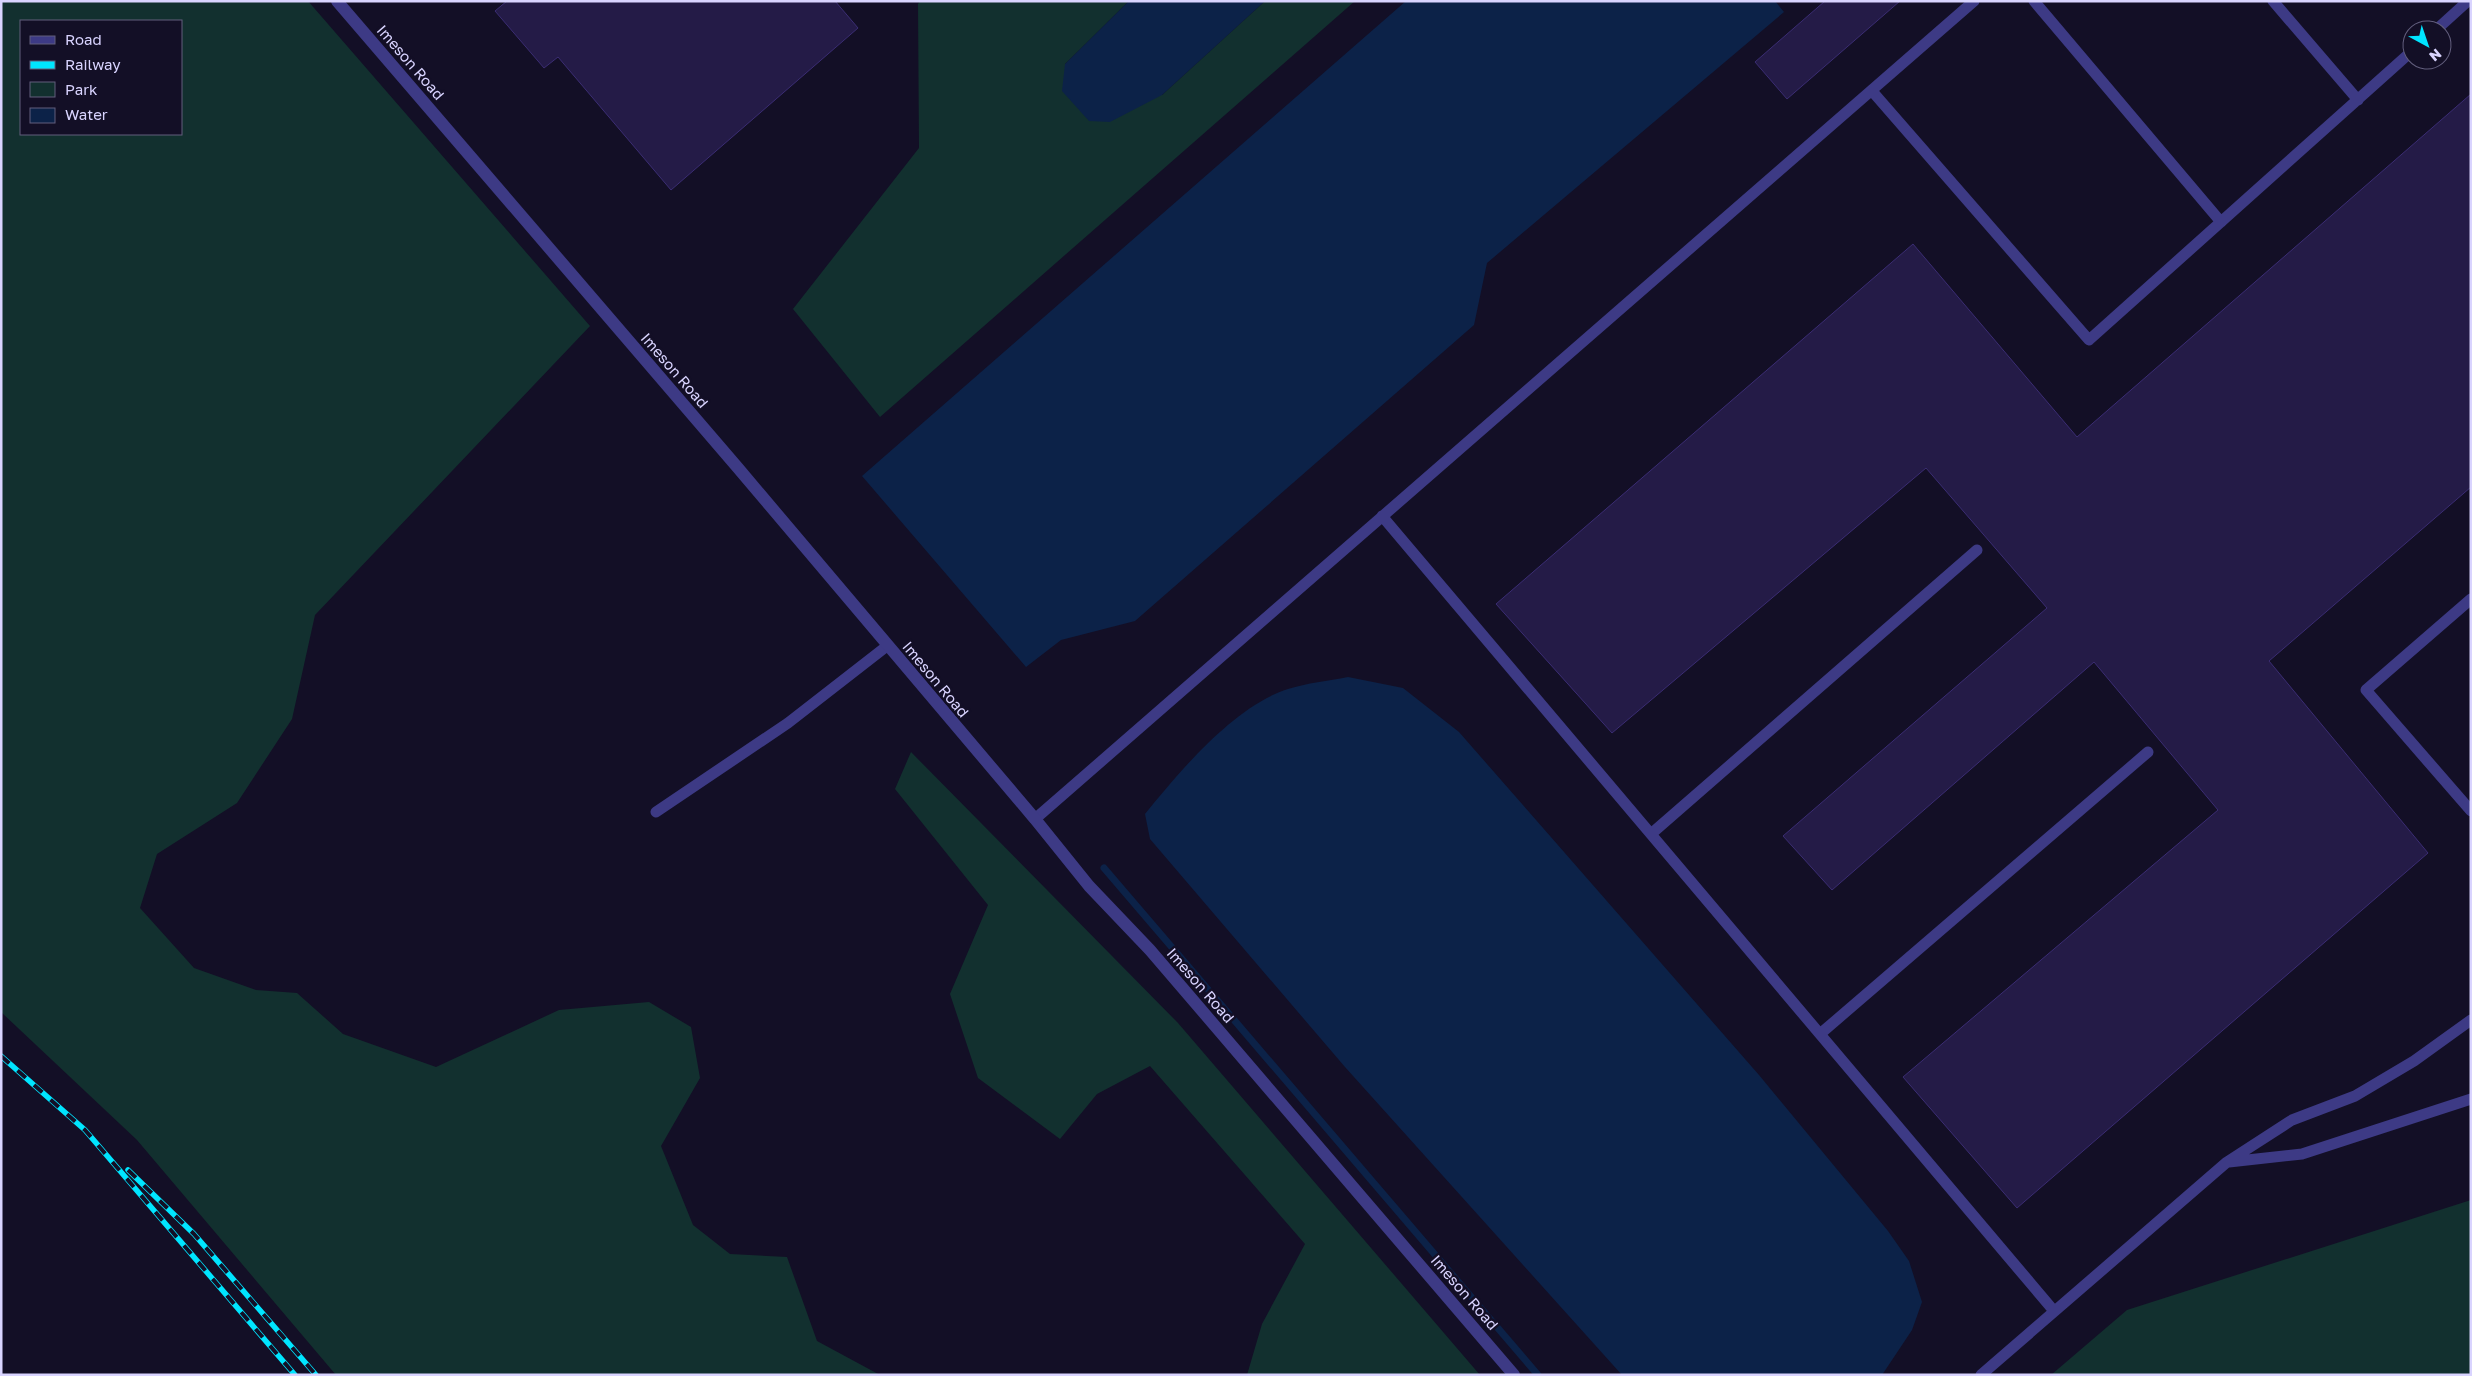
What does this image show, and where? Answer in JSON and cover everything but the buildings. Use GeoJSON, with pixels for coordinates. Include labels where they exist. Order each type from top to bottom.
{"type":"FeatureCollection","features":[{"type":"Feature","properties":{"kind":"street","name":"Imeson Road"},"geometry":{"type":"LineString","coordinates":[[337,1],[732,460],[887,646],[1035,819],[1089,886],[1150,950],[1514,1375]]}},
{"type":"Feature","properties":{"kind":"lane"},"geometry":{"type":"LineString","coordinates":[[1035,819],[1974,1]]}},
{"type":"Feature","properties":{"kind":"lane"},"geometry":{"type":"LineString","coordinates":[[2034,1],[2221,222]]}},
{"type":"Feature","properties":{"kind":"lane"},"geometry":{"type":"LineString","coordinates":[[2273,1],[2358,100]]}},
{"type":"Feature","properties":{"kind":"lane"},"geometry":{"type":"LineString","coordinates":[[2447,20],[2468,1]]}},
{"type":"Feature","properties":{"kind":"lane"},"geometry":{"type":"LineString","coordinates":[[1872,91],[2089,340],[2402,60]]}},
{"type":"Feature","properties":{"kind":"lane"},"geometry":{"type":"LineString","coordinates":[[1382,516],[2054,1311]]}},
{"type":"Feature","properties":{"kind":"lane"},"geometry":{"type":"LineString","coordinates":[[1651,834],[1977,550]]}},
{"type":"Feature","properties":{"kind":"lane"},"geometry":{"type":"LineString","coordinates":[[2471,599],[2366,690],[2471,811]]}},
{"type":"Feature","properties":{"kind":"lane"},"geometry":{"type":"LineString","coordinates":[[656,812],[788,723],[887,646]]}},
{"type":"Feature","properties":{"kind":"lane"},"geometry":{"type":"LineString","coordinates":[[1820,1034],[2148,752]]}},
{"type":"Feature","properties":{"kind":"lane"},"geometry":{"type":"LineString","coordinates":[[1981,1375],[2227,1162],[2292,1120],[2355,1096],[2397,1071],[2471,1020]]}},
{"type":"Feature","properties":{"kind":"lane"},"geometry":{"type":"LineString","coordinates":[[2227,1162],[2302,1154],[2471,1099]]}},
{"type":"Feature","properties":{"kind":"green space"},"geometry":{"type":"Polygon","coordinates":[[[1,1],[308,1],[590,326],[315,615],[292,719],[237,803],[157,854],[140,908],[194,968],[256,990],[297,993],[343,1034],[436,1067],[559,1010],[649,1002],[691,1027],[700,1078],[661,1146],[693,1225],[730,1254],[787,1257],[817,1341],[880,1375],[336,1375],[137,1140],[1,1012],[1,1]]]}},
{"type":"Feature","properties":{"kind":"green space"},"geometry":{"type":"Polygon","coordinates":[[[920,1],[1129,1],[1065,64],[1162,95],[1265,1],[1355,1],[880,417],[793,309],[919,148],[918,4],[920,1]]]}},
{"type":"Feature","properties":{"kind":"green space"},"geometry":{"type":"Polygon","coordinates":[[[911,752],[1178,1023],[1480,1375],[1247,1375],[1262,1324],[1305,1244],[1150,1066],[1097,1094],[1060,1139],[978,1078],[950,994],[988,905],[895,789],[911,752]]]}},
{"type":"Feature","properties":{"kind":"green space"},"geometry":{"type":"Polygon","coordinates":[[[2471,1200],[2471,1375],[2051,1375],[2127,1310],[2471,1200]]]}},
{"type":"Feature","properties":{"kind":"water"},"geometry":{"type":"Polygon","coordinates":[[[1129,1],[1265,1],[1162,95],[1110,122],[1089,121],[1062,91],[1065,64],[1129,1]]]}},
{"type":"Feature","properties":{"kind":"water"},"geometry":{"type":"Polygon","coordinates":[[[1406,1],[1775,1],[1784,12],[1487,263],[1474,325],[1135,621],[1061,640],[1026,667],[862,476],[1406,1]]]}},
{"type":"Feature","properties":{"kind":"water"},"geometry":{"type":"Polygon","coordinates":[[[1348,677],[1403,688],[1459,732],[1759,1075],[1888,1231],[1909,1261],[1922,1302],[1912,1330],[1882,1375],[1622,1375],[1345,1067],[1150,839],[1145,814],[1191,760],[1228,725],[1268,697],[1288,689],[1348,677]]]}},
{"type":"Feature","properties":{"kind":"waterway"},"geometry":{"type":"LineString","coordinates":[[1104,868],[1538,1375]]}},
{"type":"Feature","properties":{"kind":"railway"},"geometry":{"type":"LineString","coordinates":[[1,1056],[85,1130],[295,1375]]}},
{"type":"Feature","properties":{"kind":"railway"},"geometry":{"type":"LineString","coordinates":[[128,1170],[194,1234],[316,1375]]}}]}
